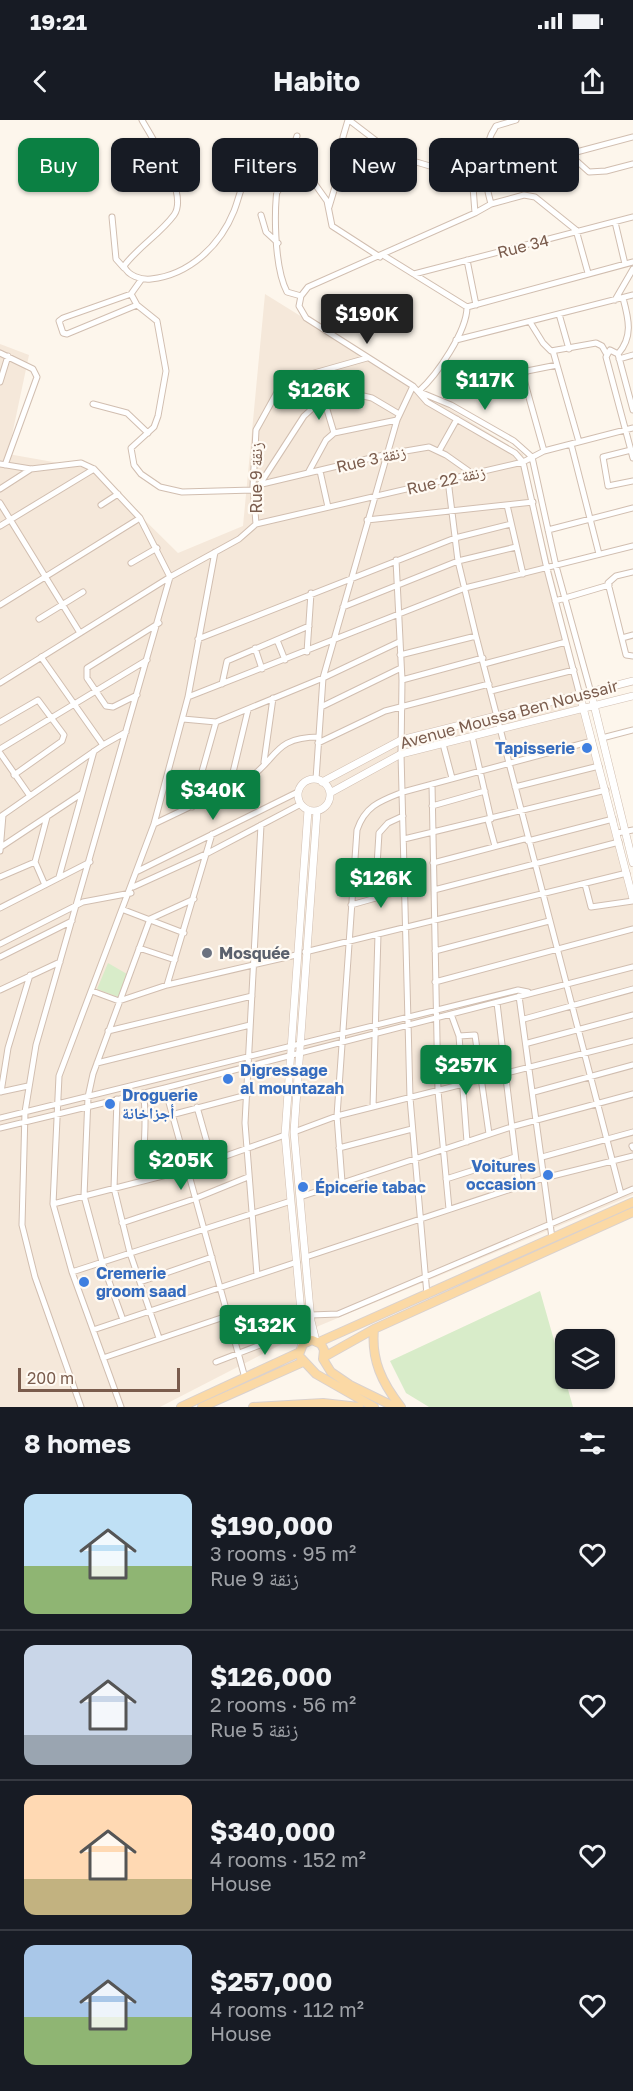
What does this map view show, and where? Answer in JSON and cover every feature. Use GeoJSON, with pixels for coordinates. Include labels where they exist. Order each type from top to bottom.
{"type":"FeatureCollection","features":[{"type":"Feature","properties":{"kind":"main road"},"geometry":{"type":"LineString","coordinates":[[181,1407],[300,1350],[306,1342],[317,1341],[427,1295],[633,1202]]}},
{"type":"Feature","properties":{"kind":"main road"},"geometry":{"type":"LineString","coordinates":[[202,1407],[306,1363],[316,1364],[374,1329],[633,1212]]}},
{"type":"Feature","properties":{"kind":"main road"},"geometry":{"type":"LineString","coordinates":[[374,1329],[373,1350],[377,1366],[401,1407]]}},
{"type":"Feature","properties":{"kind":"main road"},"geometry":{"type":"LineString","coordinates":[[317,1341],[323,1347],[323,1358],[331,1372],[350,1385],[395,1407]]}},
{"type":"Feature","properties":{"kind":"main road"},"geometry":{"type":"LineString","coordinates":[[300,1350],[306,1363],[316,1374],[374,1407]]}},
{"type":"Feature","properties":{"kind":"main road"},"geometry":{"type":"LineString","coordinates":[[253,1407],[323,1403],[359,1407]]}},
{"type":"Feature","properties":{"kind":"street"},"geometry":{"type":"LineString","coordinates":[[124,268],[174,215],[178,200],[173,181],[142,120]]}},
{"type":"Feature","properties":{"kind":"street"},"geometry":{"type":"LineString","coordinates":[[328,209],[341,167],[343,137],[349,120],[396,156],[467,177],[473,186],[475,213]]}},
{"type":"Feature","properties":{"kind":"street"},"geometry":{"type":"LineString","coordinates":[[492,138],[495,127],[516,120]]}},
{"type":"Feature","properties":{"kind":"street"},"geometry":{"type":"LineString","coordinates":[[579,151],[633,137]]}},
{"type":"Feature","properties":{"kind":"street"},"geometry":{"type":"LineString","coordinates":[[579,163],[589,172],[632,165]]}},
{"type":"Feature","properties":{"kind":"street"},"geometry":{"type":"LineString","coordinates":[[318,188],[327,201],[328,221],[332,226],[466,307],[633,262]]}},
{"type":"Feature","properties":{"kind":"street"},"geometry":{"type":"LineString","coordinates":[[112,217],[116,259],[124,268],[141,280],[169,276],[198,260],[226,226],[240,192]]}},
{"type":"Feature","properties":{"kind":"street"},"geometry":{"type":"LineString","coordinates":[[278,192],[278,243],[285,287],[292,295],[301,296]]}},
{"type":"Feature","properties":{"kind":"street"},"geometry":{"type":"LineString","coordinates":[[488,192],[490,204]]}},
{"type":"Feature","properties":{"kind":"street"},"geometry":{"type":"LineString","coordinates":[[585,884],[591,907],[633,900],[555,602],[524,462],[515,453],[427,402],[413,386],[303,315],[299,306],[301,296],[308,287],[381,256],[490,204],[531,195],[576,230],[588,273]]}},
{"type":"Feature","properties":{"kind":"street"},"geometry":{"type":"LineString","coordinates":[[261,215],[266,232],[278,243]]}},
{"type":"Feature","properties":{"kind":"street","name":"Rue 34"},"geometry":{"type":"LineString","coordinates":[[414,274],[633,217]]}},
{"type":"Feature","properties":{"kind":"street"},"geometry":{"type":"LineString","coordinates":[[615,222],[625,264]]}},
{"type":"Feature","properties":{"kind":"street"},"geometry":{"type":"LineString","coordinates":[[467,260],[476,305]]}},
{"type":"Feature","properties":{"kind":"street"},"geometry":{"type":"LineString","coordinates":[[615,300],[633,269]]}},
{"type":"Feature","properties":{"kind":"street"},"geometry":{"type":"LineString","coordinates":[[137,305],[67,334],[63,333],[59,322],[61,319],[131,294],[141,280]]}},
{"type":"Feature","properties":{"kind":"street"},"geometry":{"type":"LineString","coordinates":[[93,404],[128,413],[148,433],[157,421],[166,365],[157,321],[150,313],[137,305],[131,294]]}},
{"type":"Feature","properties":{"kind":"street"},"geometry":{"type":"LineString","coordinates":[[456,340],[633,295]]}},
{"type":"Feature","properties":{"kind":"street"},"geometry":{"type":"LineString","coordinates":[[618,357],[627,344],[632,328],[623,298]]}},
{"type":"Feature","properties":{"kind":"street"},"geometry":{"type":"LineString","coordinates":[[420,392],[456,340],[464,323],[466,307]]}},
{"type":"Feature","properties":{"kind":"street"},"geometry":{"type":"LineString","coordinates":[[559,314],[569,349]]}},
{"type":"Feature","properties":{"kind":"street"},"geometry":{"type":"LineString","coordinates":[[530,322],[543,343],[554,351],[579,442]]}},
{"type":"Feature","properties":{"kind":"street"},"geometry":{"type":"LineString","coordinates":[[554,351],[596,343],[602,346],[606,353],[633,458]]}},
{"type":"Feature","properties":{"kind":"street"},"geometry":{"type":"LineString","coordinates":[[606,353],[612,350],[618,357],[633,410]]}},
{"type":"Feature","properties":{"kind":"street"},"geometry":{"type":"LineString","coordinates":[[0,353],[33,369],[37,377],[3,464],[31,469],[81,464],[94,469],[140,518],[170,577],[159,623],[36,1045],[25,1112],[22,1225],[35,1277],[81,1407]]}},
{"type":"Feature","properties":{"kind":"street"},"geometry":{"type":"LineString","coordinates":[[618,357],[633,355]]}},
{"type":"Feature","properties":{"kind":"street"},"geometry":{"type":"LineString","coordinates":[[0,382],[8,356]]}},
{"type":"Feature","properties":{"kind":"street","name":"Rue 9 زنقة"},"geometry":{"type":"LineString","coordinates":[[256,524],[253,488],[258,424],[286,381],[367,358]]}},
{"type":"Feature","properties":{"kind":"street"},"geometry":{"type":"LineString","coordinates":[[544,451],[522,378],[527,371],[557,365]]}},
{"type":"Feature","properties":{"kind":"street"},"geometry":{"type":"LineString","coordinates":[[318,372],[334,433]]}},
{"type":"Feature","properties":{"kind":"street"},"geometry":{"type":"LineString","coordinates":[[625,382],[633,380]]}},
{"type":"Feature","properties":{"kind":"street"},"geometry":{"type":"LineString","coordinates":[[298,792],[301,804],[308,810],[317,811],[327,805],[330,793],[319,781],[323,678],[398,417],[413,386]]}},
{"type":"Feature","properties":{"kind":"street"},"geometry":{"type":"LineString","coordinates":[[420,392],[434,396],[459,409],[514,441],[532,457],[556,566],[629,831],[633,863]]}},
{"type":"Feature","properties":{"kind":"street"},"geometry":{"type":"LineString","coordinates":[[261,484],[304,416],[315,406],[363,395],[398,417]]}},
{"type":"Feature","properties":{"kind":"street"},"geometry":{"type":"LineString","coordinates":[[308,473],[326,440],[334,433],[398,417]]}},
{"type":"Feature","properties":{"kind":"street"},"geometry":{"type":"LineString","coordinates":[[457,419],[439,451],[473,475]]}},
{"type":"Feature","properties":{"kind":"street","name":"Rue 22 زنقة"},"geometry":{"type":"LineString","coordinates":[[256,524],[473,475],[524,462],[544,451],[633,428]]}},
{"type":"Feature","properties":{"kind":"street","name":"Rue 3 زنقة"},"geometry":{"type":"LineString","coordinates":[[148,433],[131,448],[130,453],[134,465],[149,481],[160,487],[182,492],[253,488],[261,484],[387,454],[429,447],[439,451]]}},
{"type":"Feature","properties":{"kind":"street"},"geometry":{"type":"LineString","coordinates":[[571,444],[598,554]]}},
{"type":"Feature","properties":{"kind":"street"},"geometry":{"type":"LineString","coordinates":[[631,450],[603,457],[603,466],[608,486],[633,481]]}},
{"type":"Feature","properties":{"kind":"street"},"geometry":{"type":"LineString","coordinates":[[0,489],[31,469]]}},
{"type":"Feature","properties":{"kind":"street"},"geometry":{"type":"LineString","coordinates":[[0,526],[94,469]]}},
{"type":"Feature","properties":{"kind":"street"},"geometry":{"type":"LineString","coordinates":[[320,471],[328,507]]}},
{"type":"Feature","properties":{"kind":"street"},"geometry":{"type":"LineString","coordinates":[[448,480],[458,561],[476,636],[610,1160],[621,1194]]}},
{"type":"Feature","properties":{"kind":"street"},"geometry":{"type":"LineString","coordinates":[[101,505],[118,494]]}},
{"type":"Feature","properties":{"kind":"street"},"geometry":{"type":"LineString","coordinates":[[367,520],[452,513],[533,502]]}},
{"type":"Feature","properties":{"kind":"street"},"geometry":{"type":"LineString","coordinates":[[0,503],[80,633]]}},
{"type":"Feature","properties":{"kind":"street"},"geometry":{"type":"LineString","coordinates":[[507,505],[523,574]]}},
{"type":"Feature","properties":{"kind":"street"},"geometry":{"type":"LineString","coordinates":[[548,530],[633,508]]}},
{"type":"Feature","properties":{"kind":"street"},"geometry":{"type":"LineString","coordinates":[[0,605],[140,518]]}},
{"type":"Feature","properties":{"kind":"street"},"geometry":{"type":"LineString","coordinates":[[0,683],[170,577],[239,539],[256,524]]}},
{"type":"Feature","properties":{"kind":"street"},"geometry":{"type":"LineString","coordinates":[[198,639],[455,538],[511,524]]}},
{"type":"Feature","properties":{"kind":"street"},"geometry":{"type":"LineString","coordinates":[[188,697],[465,588],[633,546]]}},
{"type":"Feature","properties":{"kind":"street"},"geometry":{"type":"LineString","coordinates":[[343,607],[458,561],[516,547]]}},
{"type":"Feature","properties":{"kind":"street"},"geometry":{"type":"LineString","coordinates":[[131,562],[157,548]]}},
{"type":"Feature","properties":{"kind":"street"},"geometry":{"type":"LineString","coordinates":[[121,1407],[72,1272],[54,1204],[56,1114],[61,1067],[132,890],[154,824],[188,697],[215,552]]}},
{"type":"Feature","properties":{"kind":"street"},"geometry":{"type":"LineString","coordinates":[[396,560],[402,680],[401,754],[410,1098],[427,1295]]}},
{"type":"Feature","properties":{"kind":"street"},"geometry":{"type":"LineString","coordinates":[[555,602],[608,584],[616,576],[633,572]]}},
{"type":"Feature","properties":{"kind":"street"},"geometry":{"type":"LineString","coordinates":[[608,584],[627,656],[633,656]]}},
{"type":"Feature","properties":{"kind":"street"},"geometry":{"type":"LineString","coordinates":[[39,619],[83,592]]}},
{"type":"Feature","properties":{"kind":"street"},"geometry":{"type":"LineString","coordinates":[[307,652],[311,593]]}},
{"type":"Feature","properties":{"kind":"street"},"geometry":{"type":"LineString","coordinates":[[137,695],[110,708],[87,678],[87,668],[159,623]]}},
{"type":"Feature","properties":{"kind":"street"},"geometry":{"type":"LineString","coordinates":[[222,684],[226,661],[309,626]]}},
{"type":"Feature","properties":{"kind":"street"},"geometry":{"type":"LineString","coordinates":[[622,638],[633,635]]}},
{"type":"Feature","properties":{"kind":"street"},"geometry":{"type":"LineString","coordinates":[[400,656],[476,636]]}},
{"type":"Feature","properties":{"kind":"street"},"geometry":{"type":"LineString","coordinates":[[277,639],[285,660]]}},
{"type":"Feature","properties":{"kind":"street"},"geometry":{"type":"LineString","coordinates":[[183,719],[216,722],[323,678],[399,642]]}},
{"type":"Feature","properties":{"kind":"street"},"geometry":{"type":"LineString","coordinates":[[402,680],[566,642]]}},
{"type":"Feature","properties":{"kind":"street"},"geometry":{"type":"LineString","coordinates":[[255,648],[262,669]]}},
{"type":"Feature","properties":{"kind":"street"},"geometry":{"type":"LineString","coordinates":[[41,657],[103,745]]}},
{"type":"Feature","properties":{"kind":"street"},"geometry":{"type":"LineString","coordinates":[[30,796],[0,751],[74,702],[148,659]]}},
{"type":"Feature","properties":{"kind":"street"},"geometry":{"type":"LineString","coordinates":[[321,707],[401,668]]}},
{"type":"Feature","properties":{"kind":"street"},"geometry":{"type":"LineString","coordinates":[[154,824],[257,774],[264,764],[287,743],[305,737],[319,740],[402,705],[574,670]]}},
{"type":"Feature","properties":{"kind":"street","name":"Avenue Moussa Ben Noussair"},"geometry":{"type":"LineString","coordinates":[[319,781],[401,740],[633,681]]}},
{"type":"Feature","properties":{"kind":"street","name":"Avenue Moussa Ben Noussair"},"geometry":{"type":"LineString","coordinates":[[330,793],[401,754],[633,696]]}},
{"type":"Feature","properties":{"kind":"street"},"geometry":{"type":"LineString","coordinates":[[264,764],[273,698]]}},
{"type":"Feature","properties":{"kind":"street"},"geometry":{"type":"LineString","coordinates":[[0,722],[38,700],[62,732],[62,741],[14,775]]}},
{"type":"Feature","properties":{"kind":"street"},"geometry":{"type":"LineString","coordinates":[[229,789],[248,710]]}},
{"type":"Feature","properties":{"kind":"street"},"geometry":{"type":"LineString","coordinates":[[192,807],[216,722]]}},
{"type":"Feature","properties":{"kind":"street"},"geometry":{"type":"LineString","coordinates":[[602,738],[633,730]]}},
{"type":"Feature","properties":{"kind":"street"},"geometry":{"type":"LineString","coordinates":[[0,849],[2,816],[94,751],[126,732]]}},
{"type":"Feature","properties":{"kind":"street"},"geometry":{"type":"LineString","coordinates":[[472,736],[495,846]]}},
{"type":"Feature","properties":{"kind":"street"},"geometry":{"type":"LineString","coordinates":[[342,1182],[337,1116],[357,830],[362,816],[374,804],[403,792],[592,741]]}},
{"type":"Feature","properties":{"kind":"street"},"geometry":{"type":"LineString","coordinates":[[443,744],[452,778]]}},
{"type":"Feature","properties":{"kind":"street"},"geometry":{"type":"LineString","coordinates":[[59,877],[94,751]]}},
{"type":"Feature","properties":{"kind":"street"},"geometry":{"type":"LineString","coordinates":[[516,787],[599,766]]}},
{"type":"Feature","properties":{"kind":"street"},"geometry":{"type":"LineString","coordinates":[[138,871],[298,792],[306,782],[319,781]]}},
{"type":"Feature","properties":{"kind":"street"},"geometry":{"type":"LineString","coordinates":[[432,784],[438,1091],[449,1209]]}},
{"type":"Feature","properties":{"kind":"street"},"geometry":{"type":"LineString","coordinates":[[404,838],[490,820],[606,790]]}},
{"type":"Feature","properties":{"kind":"street"},"geometry":{"type":"LineString","coordinates":[[432,806],[485,791]]}},
{"type":"Feature","properties":{"kind":"street"},"geometry":{"type":"LineString","coordinates":[[0,849],[81,794]]}},
{"type":"Feature","properties":{"kind":"street"},"geometry":{"type":"LineString","coordinates":[[0,944],[92,898],[132,890],[301,804]]}},
{"type":"Feature","properties":{"kind":"street"},"geometry":{"type":"LineString","coordinates":[[300,1350],[302,1323],[285,1136],[308,810]]}},
{"type":"Feature","properties":{"kind":"street"},"geometry":{"type":"LineString","coordinates":[[317,811],[305,952],[294,1132],[311,1314],[317,1341]]}},
{"type":"Feature","properties":{"kind":"street"},"geometry":{"type":"LineString","coordinates":[[375,898],[379,833],[388,823],[403,816]]}},
{"type":"Feature","properties":{"kind":"street"},"geometry":{"type":"LineString","coordinates":[[45,885],[35,862],[47,817]]}},
{"type":"Feature","properties":{"kind":"street"},"geometry":{"type":"LineString","coordinates":[[433,863],[613,819]]}},
{"type":"Feature","properties":{"kind":"street"},"geometry":{"type":"LineString","coordinates":[[257,1275],[246,1148],[249,1025],[255,963],[261,825]]}},
{"type":"Feature","properties":{"kind":"street"},"geometry":{"type":"LineString","coordinates":[[617,833],[629,831]]}},
{"type":"Feature","properties":{"kind":"street"},"geometry":{"type":"LineString","coordinates":[[167,985],[195,899],[212,834]]}},
{"type":"Feature","properties":{"kind":"street"},"geometry":{"type":"LineString","coordinates":[[434,890],[619,842]]}},
{"type":"Feature","properties":{"kind":"street"},"geometry":{"type":"LineString","coordinates":[[0,877],[35,862]]}},
{"type":"Feature","properties":{"kind":"street"},"geometry":{"type":"LineString","coordinates":[[0,908],[90,862]]}},
{"type":"Feature","properties":{"kind":"street"},"geometry":{"type":"LineString","coordinates":[[305,952],[627,873]]}},
{"type":"Feature","properties":{"kind":"street"},"geometry":{"type":"LineString","coordinates":[[351,905],[404,890]]}},
{"type":"Feature","properties":{"kind":"street"},"geometry":{"type":"LineString","coordinates":[[123,1320],[102,1262],[84,1196],[88,1097],[108,1031],[150,919],[195,899]]}},
{"type":"Feature","properties":{"kind":"street"},"geometry":{"type":"LineString","coordinates":[[124,910],[184,933]]}},
{"type":"Feature","properties":{"kind":"street"},"geometry":{"type":"LineString","coordinates":[[0,957],[72,921]]}},
{"type":"Feature","properties":{"kind":"street"},"geometry":{"type":"LineString","coordinates":[[435,951],[549,921]]}},
{"type":"Feature","properties":{"kind":"street"},"geometry":{"type":"LineString","coordinates":[[435,982],[633,929]]}},
{"type":"Feature","properties":{"kind":"street"},"geometry":{"type":"LineString","coordinates":[[373,1107],[378,934]]}},
{"type":"Feature","properties":{"kind":"street"},"geometry":{"type":"LineString","coordinates":[[139,948],[175,960]]}},
{"type":"Feature","properties":{"kind":"street"},"geometry":{"type":"LineString","coordinates":[[92,991],[119,1000],[167,985],[255,963],[296,956]]}},
{"type":"Feature","properties":{"kind":"street"},"geometry":{"type":"LineString","coordinates":[[0,990],[60,962]]}},
{"type":"Feature","properties":{"kind":"street"},"geometry":{"type":"LineString","coordinates":[[0,1118],[375,1025],[437,1014],[633,967]]}},
{"type":"Feature","properties":{"kind":"street"},"geometry":{"type":"LineString","coordinates":[[28,1086],[0,1092],[8,1048],[30,975]]}},
{"type":"Feature","properties":{"kind":"street"},"geometry":{"type":"LineString","coordinates":[[524,1019],[633,989]]}},
{"type":"Feature","properties":{"kind":"street"},"geometry":{"type":"LineString","coordinates":[[0,1128],[375,1035],[408,1026],[437,1014],[451,1014],[497,1003],[519,994]]}},
{"type":"Feature","properties":{"kind":"street"},"geometry":{"type":"LineString","coordinates":[[519,994],[528,1043],[552,1238]]}},
{"type":"Feature","properties":{"kind":"street"},"geometry":{"type":"LineString","coordinates":[[108,1031],[252,996]]}},
{"type":"Feature","properties":{"kind":"street"},"geometry":{"type":"LineString","coordinates":[[497,1003],[519,1186]]}},
{"type":"Feature","properties":{"kind":"street"},"geometry":{"type":"LineString","coordinates":[[451,1014],[459,1036],[467,1142]]}},
{"type":"Feature","properties":{"kind":"street"},"geometry":{"type":"LineString","coordinates":[[528,1043],[633,1015]]}},
{"type":"Feature","properties":{"kind":"street"},"geometry":{"type":"LineString","coordinates":[[97,1063],[249,1025]]}},
{"type":"Feature","properties":{"kind":"street"},"geometry":{"type":"LineString","coordinates":[[459,1036],[475,1035],[489,1134]]}},
{"type":"Feature","properties":{"kind":"street"},"geometry":{"type":"LineString","coordinates":[[294,1132],[337,1116],[633,1041]]}},
{"type":"Feature","properties":{"kind":"street"},"geometry":{"type":"LineString","coordinates":[[0,1047],[8,1048]]}},
{"type":"Feature","properties":{"kind":"street"},"geometry":{"type":"LineString","coordinates":[[534,1092],[633,1065]]}},
{"type":"Feature","properties":{"kind":"street"},"geometry":{"type":"LineString","coordinates":[[165,1088],[245,1378]]}},
{"type":"Feature","properties":{"kind":"street"},"geometry":{"type":"LineString","coordinates":[[143,1093],[147,1117],[144,1166],[147,1180]]}},
{"type":"Feature","properties":{"kind":"street"},"geometry":{"type":"LineString","coordinates":[[300,1197],[511,1127],[633,1094]]}},
{"type":"Feature","properties":{"kind":"street"},"geometry":{"type":"LineString","coordinates":[[171,1115],[247,1095]]}},
{"type":"Feature","properties":{"kind":"street"},"geometry":{"type":"LineString","coordinates":[[117,1099],[114,1188],[130,1253],[159,1338]]}},
{"type":"Feature","properties":{"kind":"street"},"geometry":{"type":"LineString","coordinates":[[197,1107],[212,1160]]}},
{"type":"Feature","properties":{"kind":"street"},"geometry":{"type":"LineString","coordinates":[[339,1148],[412,1128]]}},
{"type":"Feature","properties":{"kind":"street"},"geometry":{"type":"LineString","coordinates":[[542,1156],[633,1132]]}},
{"type":"Feature","properties":{"kind":"street"},"geometry":{"type":"LineString","coordinates":[[54,1204],[186,1170],[285,1136]]}},
{"type":"Feature","properties":{"kind":"street"},"geometry":{"type":"LineString","coordinates":[[306,1257],[544,1178],[633,1156]]}},
{"type":"Feature","properties":{"kind":"street"},"geometry":{"type":"LineString","coordinates":[[446,1179],[515,1157]]}},
{"type":"Feature","properties":{"kind":"street"},"geometry":{"type":"LineString","coordinates":[[122,1223],[194,1199],[248,1177]]}},
{"type":"Feature","properties":{"kind":"street"},"geometry":{"type":"LineString","coordinates":[[311,1314],[338,1314],[633,1189]]}},
{"type":"Feature","properties":{"kind":"street"},"geometry":{"type":"LineString","coordinates":[[72,1272],[291,1201]]}},
{"type":"Feature","properties":{"kind":"street"},"geometry":{"type":"LineString","coordinates":[[140,1282],[212,1257]]}},
{"type":"Feature","properties":{"kind":"street"},"geometry":{"type":"LineString","coordinates":[[93,1330],[297,1262]]}},
{"type":"Feature","properties":{"kind":"street"},"geometry":{"type":"LineString","coordinates":[[103,1358],[227,1316]]}},
{"type":"Feature","properties":{"kind":"street"},"geometry":{"type":"LineString","coordinates":[[216,1362],[286,1335],[302,1323]]}},
{"type":"Feature","properties":{"kind":"shaded area"},"geometry":{"type":"Polygon","coordinates":[[[265,294],[523,454],[633,902],[633,1195],[309,1330],[160,1407],[0,1407],[0,344],[29,355],[8,454],[93,469],[178,553],[243,526],[265,294]]]}},
{"type":"Feature","properties":{"kind":"green space"},"geometry":{"type":"Polygon","coordinates":[[[108,963],[127,974],[118,997],[97,989],[108,963]]]}},
{"type":"Feature","properties":{"kind":"green space"},"geometry":{"type":"Polygon","coordinates":[[[540,1291],[555,1344],[555,1389],[568,1389],[573,1407],[429,1407],[406,1393],[390,1361],[540,1291]]]}},
{"type":"Feature","properties":{"kind":"place","name":"Tapisserie"},"geometry":{"type":"Point","coordinates":[587,748]}},
{"type":"Feature","properties":{"kind":"place","name":"Mosquée"},"geometry":{"type":"Point","coordinates":[207,953]}},
{"type":"Feature","properties":{"kind":"place","name":"Digressage al mountazah"},"geometry":{"type":"Point","coordinates":[228,1079]}},
{"type":"Feature","properties":{"kind":"place","name":"Droguerie أجزاخانة"},"geometry":{"type":"Point","coordinates":[110,1104]}},
{"type":"Feature","properties":{"kind":"place","name":"Voitures occasion"},"geometry":{"type":"Point","coordinates":[548,1175]}},
{"type":"Feature","properties":{"kind":"place","name":"Épicerie tabac"},"geometry":{"type":"Point","coordinates":[303,1187]}},
{"type":"Feature","properties":{"kind":"place","name":"Cremerie groom saad"},"geometry":{"type":"Point","coordinates":[84,1282]}}]}
